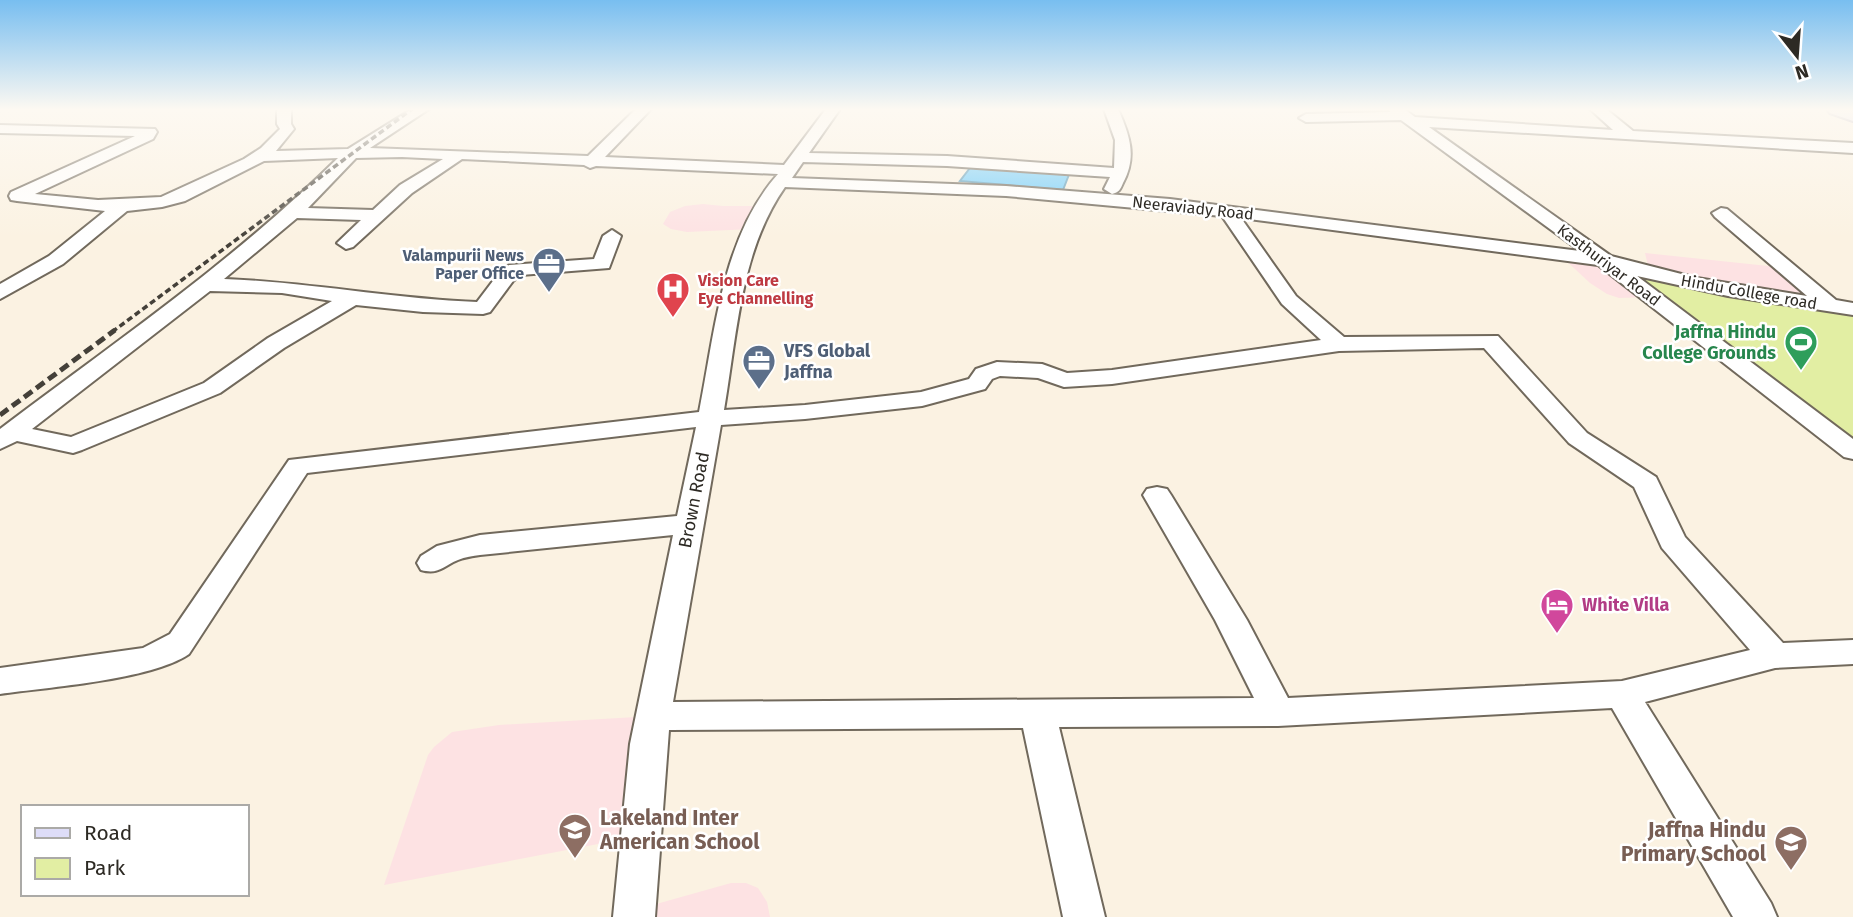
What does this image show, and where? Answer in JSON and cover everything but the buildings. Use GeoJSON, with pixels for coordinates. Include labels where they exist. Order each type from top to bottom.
{"type":"FeatureCollection","features":[{"type":"Feature","properties":{"kind":"street"},"geometry":{"type":"LineString","coordinates":[[116,152],[17,196],[122,205],[179,197],[215,178],[245,167],[265,152]]}},
{"type":"Feature","properties":{"kind":"street"},"geometry":{"type":"LineString","coordinates":[[590,163],[601,152]]}},
{"type":"Feature","properties":{"kind":"street","name":"Brown Road"},"geometry":{"type":"LineString","coordinates":[[634,917],[648,744],[740,259],[763,206],[802,152]]}},
{"type":"Feature","properties":{"kind":"street"},"geometry":{"type":"LineString","coordinates":[[1106,200],[1121,173],[1126,152]]}},
{"type":"Feature","properties":{"kind":"street","name":"Kasthuriyar Road"},"geometry":{"type":"LineString","coordinates":[[1454,152],[1604,260],[1853,451]]}},
{"type":"Feature","properties":{"kind":"street"},"geometry":{"type":"LineString","coordinates":[[6,437],[205,285],[293,213],[352,153]]}},
{"type":"Feature","properties":{"kind":"street","name":"Neeraviady Road"},"geometry":{"type":"LineString","coordinates":[[261,156],[352,153],[458,155],[789,170],[1227,211],[1604,260]]}},
{"type":"Feature","properties":{"kind":"street"},"geometry":{"type":"LineString","coordinates":[[346,243],[407,189],[458,155]]}},
{"type":"Feature","properties":{"kind":"street"},"geometry":{"type":"LineString","coordinates":[[789,170],[947,161],[1121,173]]}},
{"type":"Feature","properties":{"kind":"street"},"geometry":{"type":"LineString","coordinates":[[0,293],[56,260],[122,205]]}},
{"type":"Feature","properties":{"kind":"street"},"geometry":{"type":"LineString","coordinates":[[1227,211],[1289,300],[1339,344]]}},
{"type":"Feature","properties":{"kind":"street"},"geometry":{"type":"LineString","coordinates":[[293,213],[375,215]]}},
{"type":"Feature","properties":{"kind":"street"},"geometry":{"type":"LineString","coordinates":[[1721,213],[1760,250],[1787,268],[1829,305]]}},
{"type":"Feature","properties":{"kind":"street"},"geometry":{"type":"LineString","coordinates":[[205,285],[282,287],[352,299],[423,306],[483,307],[506,277],[516,269],[602,264],[612,236]]}},
{"type":"Feature","properties":{"kind":"street","name":"Hindu College road"},"geometry":{"type":"LineString","coordinates":[[1604,260],[1650,274],[1751,295],[1853,309]]}},
{"type":"Feature","properties":{"kind":"street"},"geometry":{"type":"LineString","coordinates":[[6,437],[73,445],[212,388],[276,343],[352,299]]}},
{"type":"Feature","properties":{"kind":"street"},"geometry":{"type":"LineString","coordinates":[[0,681],[143,660],[173,649],[182,642],[298,466],[709,418],[805,412],[922,399],[977,384],[984,374],[997,369],[1042,372],[1064,380],[1112,377],[1339,344],[1490,341],[1578,438],[1647,483],[1672,541],[1775,656]]}},
{"type":"Feature","properties":{"kind":"street"},"geometry":{"type":"LineString","coordinates":[[1157,495],[1231,620],[1278,712]]}},
{"type":"Feature","properties":{"kind":"street"},"geometry":{"type":"LineString","coordinates":[[432,563],[447,553],[480,545],[690,524]]}},
{"type":"Feature","properties":{"kind":"street"},"geometry":{"type":"LineString","coordinates":[[653,716],[1278,712],[1622,694],[1775,656],[1853,652]]}},
{"type":"Feature","properties":{"kind":"street"},"geometry":{"type":"LineString","coordinates":[[1622,694],[1756,917]]}},
{"type":"Feature","properties":{"kind":"street"},"geometry":{"type":"LineString","coordinates":[[1038,713],[1084,917]]}},
{"type":"Feature","properties":{"kind":"shaded area"},"geometry":{"type":"Polygon","coordinates":[[[685,206],[763,206],[752,229],[687,232],[671,229],[663,224],[670,212],[685,206]]]}},
{"type":"Feature","properties":{"kind":"shaded area"},"geometry":{"type":"Polygon","coordinates":[[[1645,253],[1788,268],[1829,305],[1650,274],[1645,253]]]}},
{"type":"Feature","properties":{"kind":"shaded area"},"geometry":{"type":"Polygon","coordinates":[[[1561,256],[1604,260],[1651,297],[1619,298],[1607,294],[1590,283],[1561,256]]]}},
{"type":"Feature","properties":{"kind":"shaded area"},"geometry":{"type":"Polygon","coordinates":[[[653,716],[640,836],[384,885],[428,755],[452,732],[499,725],[653,716]]]}},
{"type":"Feature","properties":{"kind":"shaded area"},"geometry":{"type":"Polygon","coordinates":[[[731,883],[746,883],[758,888],[767,902],[770,917],[634,917],[635,910],[731,883]]]}},
{"type":"Feature","properties":{"kind":"green space","name":"Jaffna Hindu College Grounds"},"geometry":{"type":"Polygon","coordinates":[[[1604,260],[1853,309],[1853,451],[1604,260]]]}},
{"type":"Feature","properties":{"kind":"water"},"geometry":{"type":"Polygon","coordinates":[[[973,164],[1070,172],[1063,190],[960,181],[973,164]]]}},
{"type":"Feature","properties":{"kind":"railway"},"geometry":{"type":"LineString","coordinates":[[112,332],[354,152]]}},
{"type":"Feature","properties":{"kind":"railway"},"geometry":{"type":"LineString","coordinates":[[0,415],[115,330]]}},
{"type":"Feature","properties":{"kind":"place","name":"Valampurii News Paper Office"},"geometry":{"type":"Point","coordinates":[549,294]}},
{"type":"Feature","properties":{"kind":"place","name":"Vision Care Eye Channelling"},"geometry":{"type":"Point","coordinates":[673,319]}},
{"type":"Feature","properties":{"kind":"place","name":"Jaffna Hindu College Grounds"},"geometry":{"type":"Point","coordinates":[1801,372]}},
{"type":"Feature","properties":{"kind":"place","name":"VFS Global Jaffna"},"geometry":{"type":"Point","coordinates":[759,391]}},
{"type":"Feature","properties":{"kind":"place","name":"White Villa"},"geometry":{"type":"Point","coordinates":[1557,635]}},
{"type":"Feature","properties":{"kind":"place","name":"Lakeland Inter American School"},"geometry":{"type":"Point","coordinates":[575,860]}},
{"type":"Feature","properties":{"kind":"place","name":"Jaffna Hindu Primary School"},"geometry":{"type":"Point","coordinates":[1791,872]}}]}
